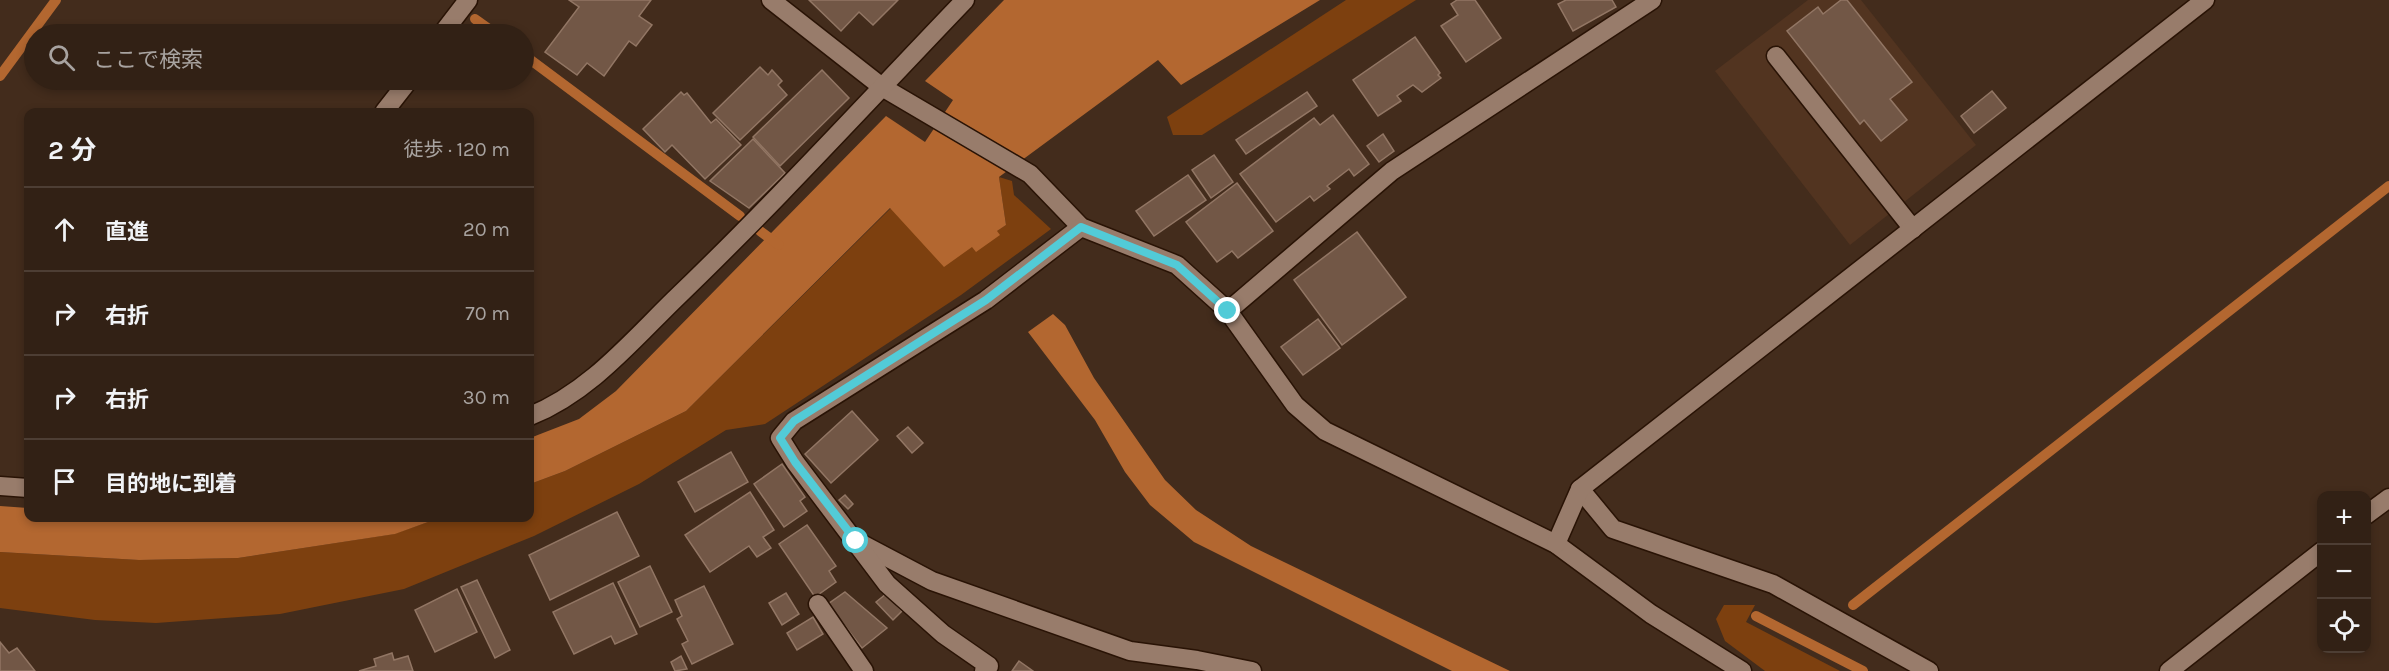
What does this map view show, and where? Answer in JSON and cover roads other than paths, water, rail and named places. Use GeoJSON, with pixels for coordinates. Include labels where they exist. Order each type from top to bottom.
{"type":"FeatureCollection","features":[{"type":"Feature","properties":{"kind":"street"},"geometry":{"type":"LineString","coordinates":[[450,24],[468,0]]}},
{"type":"Feature","properties":{"kind":"street"},"geometry":{"type":"LineString","coordinates":[[771,0],[882,87],[1030,174],[1081,227],[1177,265],[1228,311],[1295,405],[1325,431],[1556,544],[1651,614],[1742,671]]}},
{"type":"Feature","properties":{"kind":"street"},"geometry":{"type":"LineString","coordinates":[[534,414],[590,382],[740,237],[965,0]]}},
{"type":"Feature","properties":{"kind":"street"},"geometry":{"type":"LineString","coordinates":[[1228,311],[1392,171],[1652,0]]}},
{"type":"Feature","properties":{"kind":"street"},"geometry":{"type":"LineString","coordinates":[[1556,544],[1580,489],[2205,0]]}},
{"type":"Feature","properties":{"kind":"street"},"geometry":{"type":"LineString","coordinates":[[1776,56],[1912,229]]}},
{"type":"Feature","properties":{"kind":"street"},"geometry":{"type":"LineString","coordinates":[[387,108],[401,90]]}},
{"type":"Feature","properties":{"kind":"street"},"geometry":{"type":"LineString","coordinates":[[984,671],[989,666],[944,634],[887,584],[795,462],[780,438],[794,421],[986,300],[1081,227]]}},
{"type":"Feature","properties":{"kind":"street"},"geometry":{"type":"LineString","coordinates":[[0,486],[24,488]]}},
{"type":"Feature","properties":{"kind":"street"},"geometry":{"type":"LineString","coordinates":[[1580,489],[1613,529],[1773,584],[1929,671]]}},
{"type":"Feature","properties":{"kind":"street"},"geometry":{"type":"LineString","coordinates":[[2371,512],[2389,498]]}},
{"type":"Feature","properties":{"kind":"street"},"geometry":{"type":"LineString","coordinates":[[856,541],[932,581],[1130,651],[1197,660],[1252,671]]}},
{"type":"Feature","properties":{"kind":"street"},"geometry":{"type":"LineString","coordinates":[[2169,671],[2317,555]]}},
{"type":"Feature","properties":{"kind":"street"},"geometry":{"type":"LineString","coordinates":[[818,604],[864,671]]}},
{"type":"Feature","properties":{"kind":"waterway"},"geometry":{"type":"LineString","coordinates":[[38,24],[56,0]]}},
{"type":"Feature","properties":{"kind":"waterway"},"geometry":{"type":"LineString","coordinates":[[475,19],[482,24]]}},
{"type":"Feature","properties":{"kind":"waterway"},"geometry":{"type":"LineString","coordinates":[[0,76],[24,43]]}},
{"type":"Feature","properties":{"kind":"waterway"},"geometry":{"type":"LineString","coordinates":[[534,62],[740,216]]}},
{"type":"Feature","properties":{"kind":"waterway"},"geometry":{"type":"LineString","coordinates":[[1853,605],[2389,186]]}},
{"type":"Feature","properties":{"kind":"waterway"},"geometry":{"type":"LineString","coordinates":[[760,231],[779,245]]}},
{"type":"Feature","properties":{"kind":"waterway"},"geometry":{"type":"LineString","coordinates":[[1756,616],[1863,671]]}}]}
